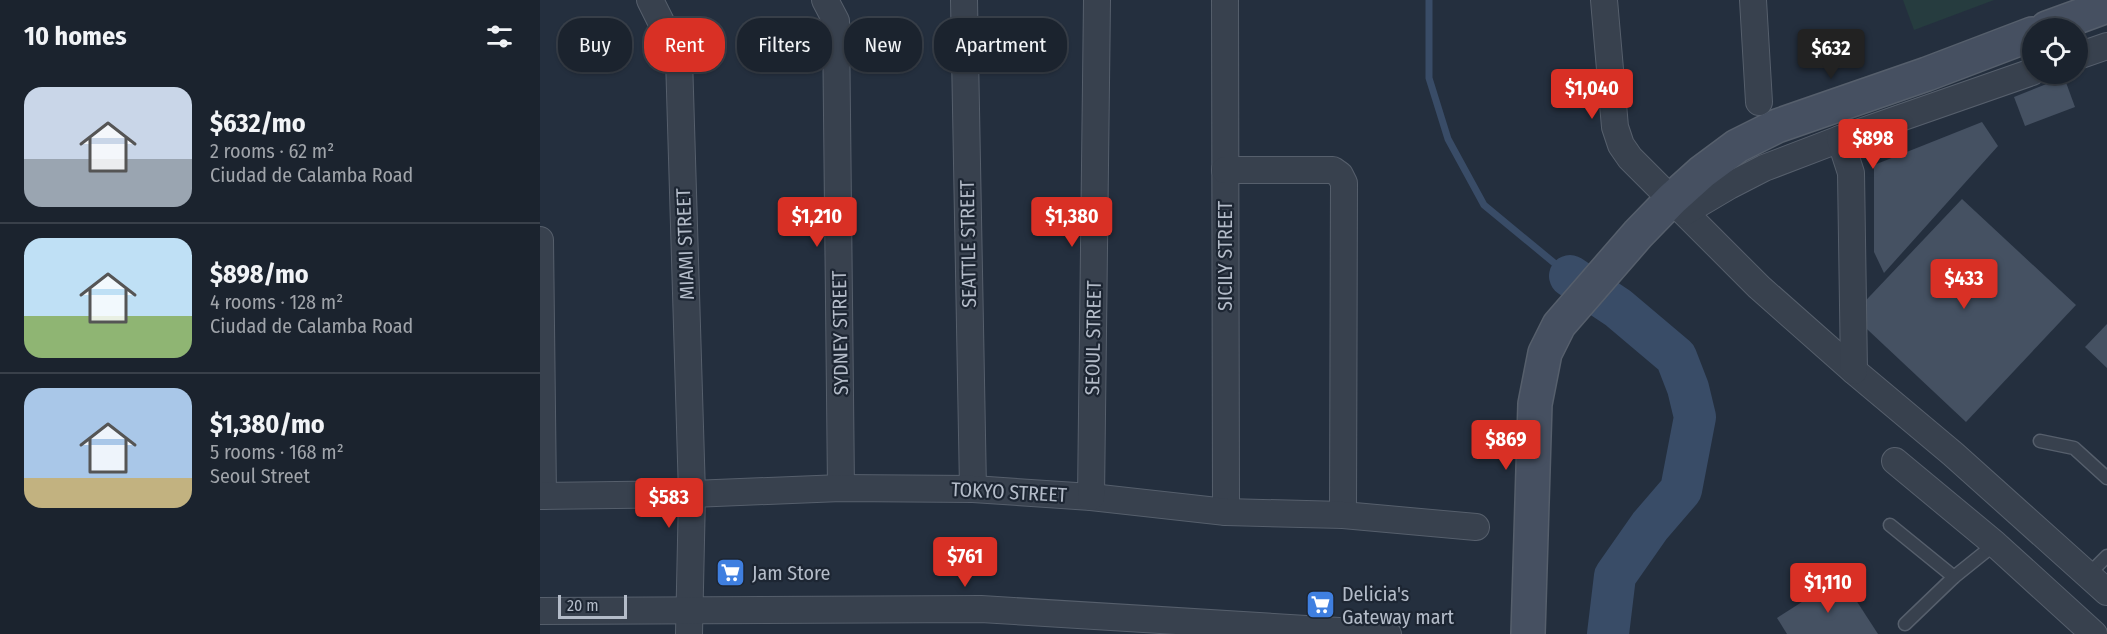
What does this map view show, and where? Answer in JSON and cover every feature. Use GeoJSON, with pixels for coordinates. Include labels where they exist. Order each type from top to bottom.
{"type":"FeatureCollection","features":[{"type":"Feature","properties":{"kind":"main road"},"geometry":{"type":"LineString","coordinates":[[2074,18],[2107,6]]}},
{"type":"Feature","properties":{"kind":"main road"},"geometry":{"type":"LineString","coordinates":[[1528,634],[1535,404],[1545,353],[1559,325],[1638,234],[1679,206],[1702,172],[1737,146],[1777,126],[1927,74],[2022,38]]}},
{"type":"Feature","properties":{"kind":"street","name":"MIAMI STREET"},"geometry":{"type":"LineString","coordinates":[[650,0],[680,58],[692,494],[689,622]]}},
{"type":"Feature","properties":{"kind":"street","name":"SYDNEY STREET"},"geometry":{"type":"LineString","coordinates":[[825,0],[836,21],[842,488]]}},
{"type":"Feature","properties":{"kind":"street","name":"SEATTLE STREET"},"geometry":{"type":"LineString","coordinates":[[964,0],[973,489]]}},
{"type":"Feature","properties":{"kind":"street","name":"SEOUL STREET"},"geometry":{"type":"LineString","coordinates":[[1091,497],[1097,0]]}},
{"type":"Feature","properties":{"kind":"street","name":"SICILY STREET"},"geometry":{"type":"LineString","coordinates":[[1225,0],[1226,512]]}},
{"type":"Feature","properties":{"kind":"street"},"geometry":{"type":"LineString","coordinates":[[1604,0],[1612,111],[1621,145],[1630,158],[1759,286],[2098,583]]}},
{"type":"Feature","properties":{"kind":"street"},"geometry":{"type":"LineString","coordinates":[[1753,0],[1759,102]]}},
{"type":"Feature","properties":{"kind":"street"},"geometry":{"type":"LineString","coordinates":[[2088,53],[2107,46]]}},
{"type":"Feature","properties":{"kind":"street"},"geometry":{"type":"LineString","coordinates":[[1679,206],[1729,186],[1764,168],[1840,139],[2022,75]]}},
{"type":"Feature","properties":{"kind":"street"},"geometry":{"type":"LineString","coordinates":[[1840,139],[1851,173],[1854,371]]}},
{"type":"Feature","properties":{"kind":"street"},"geometry":{"type":"LineString","coordinates":[[1225,170],[1333,170],[1340,175],[1344,183],[1342,515]]}},
{"type":"Feature","properties":{"kind":"street"},"geometry":{"type":"LineString","coordinates":[[540,240],[541,496]]}},
{"type":"Feature","properties":{"kind":"street"},"geometry":{"type":"LineString","coordinates":[[1895,461],[1995,544],[2094,634]]}},
{"type":"Feature","properties":{"kind":"street","name":"TOKYO STREET"},"geometry":{"type":"LineString","coordinates":[[541,496],[692,494],[842,488],[973,489],[1091,497],[1226,512],[1342,515],[1476,527]]}},
{"type":"Feature","properties":{"kind":"street"},"geometry":{"type":"LineString","coordinates":[[540,611],[689,622],[981,609],[1388,634]]}},
{"type":"Feature","properties":{"kind":"lane"},"geometry":{"type":"LineString","coordinates":[[2040,441],[2074,448],[2107,478]]}},
{"type":"Feature","properties":{"kind":"lane"},"geometry":{"type":"LineString","coordinates":[[1890,525],[1954,577]]}},
{"type":"Feature","properties":{"kind":"lane"},"geometry":{"type":"LineString","coordinates":[[1905,624],[1954,577],[1995,544]]}},
{"type":"Feature","properties":{"kind":"lane"},"geometry":{"type":"LineString","coordinates":[[2098,583],[2107,556]]}},
{"type":"Feature","properties":{"kind":"green space"},"geometry":{"type":"Polygon","coordinates":[[[1903,0],[1994,0],[1914,30],[1903,0]]]}},
{"type":"Feature","properties":{"kind":"building"},"geometry":{"type":"Polygon","coordinates":[[[2046,84],[2067,84],[2075,107],[2025,126],[2014,97],[2046,84]]]}},
{"type":"Feature","properties":{"kind":"building"},"geometry":{"type":"Polygon","coordinates":[[[1982,122],[1998,146],[1884,273],[1874,252],[1874,165],[1982,122]]]}},
{"type":"Feature","properties":{"kind":"building"},"geometry":{"type":"Polygon","coordinates":[[[1962,199],[2076,305],[1966,422],[1852,315],[1962,199]]]}},
{"type":"Feature","properties":{"kind":"building"},"geometry":{"type":"Polygon","coordinates":[[[2107,324],[2107,368],[2085,347],[2107,324]]]}},
{"type":"Feature","properties":{"kind":"building"},"geometry":{"type":"Polygon","coordinates":[[[1841,577],[1878,634],[1787,634],[1777,618],[1841,577]]]}},
{"type":"Feature","properties":{"kind":"waterway"},"geometry":{"type":"LineString","coordinates":[[1429,0],[1429,78],[1448,139],[1484,205],[1570,276]]}},
{"type":"Feature","properties":{"kind":"waterway"},"geometry":{"type":"LineString","coordinates":[[1570,276],[1618,308],[1676,357],[1688,388],[1695,417],[1681,490],[1650,526],[1615,576],[1608,634]]}},
{"type":"Feature","properties":{"kind":"place","name":"Jam Store"},"geometry":{"type":"Point","coordinates":[731,573]}},
{"type":"Feature","properties":{"kind":"place","name":"Delicia's Gateway mart"},"geometry":{"type":"Point","coordinates":[1321,605]}}]}
